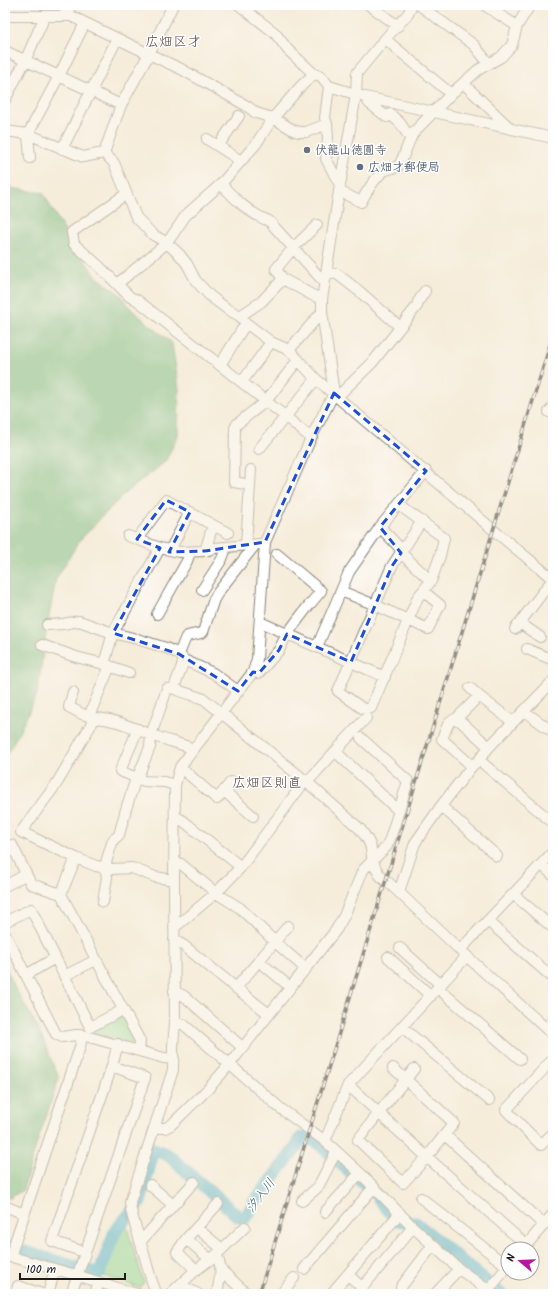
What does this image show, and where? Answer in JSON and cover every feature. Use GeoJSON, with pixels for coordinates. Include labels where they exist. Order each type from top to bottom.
{"type":"FeatureCollection","features":[{"type":"Feature","properties":{"kind":"street"},"geometry":{"type":"LineString","coordinates":[[64,16],[72,5]]}},
{"type":"Feature","properties":{"kind":"street"},"geometry":{"type":"LineString","coordinates":[[104,153],[122,105],[172,5]]}},
{"type":"Feature","properties":{"kind":"street"},"geometry":{"type":"LineString","coordinates":[[239,5],[275,33],[288,50],[314,74],[321,76],[329,86],[360,96],[553,138]]}},
{"type":"Feature","properties":{"kind":"street"},"geometry":{"type":"LineString","coordinates":[[369,5],[398,26]]}},
{"type":"Feature","properties":{"kind":"street"},"geometry":{"type":"LineString","coordinates":[[336,395],[322,312],[322,299],[339,188],[360,96],[357,73],[408,14],[412,5]]}},
{"type":"Feature","properties":{"kind":"street"},"geometry":{"type":"LineString","coordinates":[[419,5],[474,45],[489,64]]}},
{"type":"Feature","properties":{"kind":"street"},"geometry":{"type":"LineString","coordinates":[[484,5],[517,26]]}},
{"type":"Feature","properties":{"kind":"street"},"geometry":{"type":"LineString","coordinates":[[329,86],[325,118],[328,138],[326,159],[339,188],[361,202],[370,187],[382,173],[399,165],[414,132],[451,94],[478,70],[501,58],[512,45],[517,26],[530,5]]}},
{"type":"Feature","properties":{"kind":"street"},"geometry":{"type":"LineString","coordinates":[[5,16],[71,16],[206,83],[247,106],[256,113],[273,118],[295,131],[306,132],[327,124]]}},
{"type":"Feature","properties":{"kind":"street"},"geometry":{"type":"LineString","coordinates":[[5,100],[25,61],[45,16]]}},
{"type":"Feature","properties":{"kind":"street"},"geometry":{"type":"LineString","coordinates":[[30,158],[28,134],[85,23]]}},
{"type":"Feature","properties":{"kind":"street"},"geometry":{"type":"LineString","coordinates":[[62,149],[117,39]]}},
{"type":"Feature","properties":{"kind":"street"},"geometry":{"type":"LineString","coordinates":[[385,40],[451,94]]}},
{"type":"Feature","properties":{"kind":"street"},"geometry":{"type":"LineString","coordinates":[[5,51],[122,105]]}},
{"type":"Feature","properties":{"kind":"street"},"geometry":{"type":"LineString","coordinates":[[117,284],[167,243],[186,215],[221,184],[256,144],[273,118],[301,86],[314,74]]}},
{"type":"Feature","properties":{"kind":"street"},"geometry":{"type":"LineString","coordinates":[[463,84],[510,128]]}},
{"type":"Feature","properties":{"kind":"street"},"geometry":{"type":"LineString","coordinates":[[360,96],[386,117],[390,114],[400,123],[410,138]]}},
{"type":"Feature","properties":{"kind":"street"},"geometry":{"type":"LineString","coordinates":[[218,146],[239,116]]}},
{"type":"Feature","properties":{"kind":"street"},"geometry":{"type":"LineString","coordinates":[[5,132],[28,134],[83,157],[104,153]]}},
{"type":"Feature","properties":{"kind":"street"},"geometry":{"type":"LineString","coordinates":[[207,139],[241,161]]}},
{"type":"Feature","properties":{"kind":"street"},"geometry":{"type":"LineString","coordinates":[[104,153],[114,163],[136,217],[152,234],[167,243],[180,254],[196,281],[210,296],[271,342],[289,350],[316,379],[553,579],[518,626],[540,637]]}},
{"type":"Feature","properties":{"kind":"street"},"geometry":{"type":"LineString","coordinates":[[221,184],[235,199],[260,217],[269,220],[325,277]]}},
{"type":"Feature","properties":{"kind":"street"},"geometry":{"type":"LineString","coordinates":[[126,194],[72,232],[74,244],[99,266],[130,297],[137,300],[311,438]]}},
{"type":"Feature","properties":{"kind":"street"},"geometry":{"type":"LineString","coordinates":[[317,225],[294,247],[276,269],[283,279],[322,299]]}},
{"type":"Feature","properties":{"kind":"street"},"geometry":{"type":"LineString","coordinates":[[325,277],[336,274],[359,291],[400,327]]}},
{"type":"Feature","properties":{"kind":"street"},"geometry":{"type":"LineString","coordinates":[[220,365],[243,320],[283,279]]}},
{"type":"Feature","properties":{"kind":"street"},"geometry":{"type":"LineString","coordinates":[[174,688],[187,636],[203,632],[214,599],[255,544],[311,438],[336,395],[372,363],[417,306],[425,291]]}},
{"type":"Feature","properties":{"kind":"street"},"geometry":{"type":"LineString","coordinates":[[289,350],[322,312]]}},
{"type":"Feature","properties":{"kind":"street"},"geometry":{"type":"LineString","coordinates":[[242,382],[271,342]]}},
{"type":"Feature","properties":{"kind":"street"},"geometry":{"type":"LineString","coordinates":[[250,485],[234,482],[235,428],[237,424],[266,401],[298,360]]}},
{"type":"Feature","properties":{"kind":"street"},"geometry":{"type":"LineString","coordinates":[[259,449],[316,379]]}},
{"type":"Feature","properties":{"kind":"street"},"geometry":{"type":"LineString","coordinates":[[157,1294],[131,1213],[130,1202],[173,1070],[175,1022],[175,784],[180,767],[253,672],[257,659],[260,622],[250,485],[251,470]]}},
{"type":"Feature","properties":{"kind":"street"},"geometry":{"type":"LineString","coordinates":[[317,647],[349,572],[380,527],[426,471]]}},
{"type":"Feature","properties":{"kind":"street"},"geometry":{"type":"LineString","coordinates":[[228,533],[166,500],[132,538],[178,552],[205,551],[215,548],[255,544]]}},
{"type":"Feature","properties":{"kind":"street"},"geometry":{"type":"LineString","coordinates":[[399,505],[422,521],[444,538],[440,556],[431,581],[418,597],[371,708],[362,708],[338,691],[392,566],[422,521]]}},
{"type":"Feature","properties":{"kind":"street"},"geometry":{"type":"LineString","coordinates":[[174,880],[155,877],[132,868],[112,869],[87,863],[21,832],[56,783],[92,717],[107,665],[113,633],[165,549],[190,512]]}},
{"type":"Feature","properties":{"kind":"street"},"geometry":{"type":"LineString","coordinates":[[205,551],[213,525]]}},
{"type":"Feature","properties":{"kind":"street"},"geometry":{"type":"LineString","coordinates":[[380,527],[399,547],[401,553],[431,581]]}},
{"type":"Feature","properties":{"kind":"street"},"geometry":{"type":"LineString","coordinates":[[219,591],[204,586],[222,559],[226,548]]}},
{"type":"Feature","properties":{"kind":"street"},"geometry":{"type":"LineString","coordinates":[[157,614],[187,561],[190,552]]}},
{"type":"Feature","properties":{"kind":"street"},"geometry":{"type":"LineString","coordinates":[[253,672],[259,673],[280,650],[287,634],[321,591],[276,554]]}},
{"type":"Feature","properties":{"kind":"street"},"geometry":{"type":"LineString","coordinates":[[341,591],[428,629],[440,605],[423,591]]}},
{"type":"Feature","properties":{"kind":"street"},"geometry":{"type":"LineString","coordinates":[[47,625],[79,621],[113,633],[137,639],[182,657],[213,673],[238,692]]}},
{"type":"Feature","properties":{"kind":"street"},"geometry":{"type":"LineString","coordinates":[[260,622],[385,677]]}},
{"type":"Feature","properties":{"kind":"street"},"geometry":{"type":"LineString","coordinates":[[42,645],[129,673]]}},
{"type":"Feature","properties":{"kind":"street"},"geometry":{"type":"LineString","coordinates":[[527,649],[553,660]]}},
{"type":"Feature","properties":{"kind":"street"},"geometry":{"type":"LineString","coordinates":[[399,892],[414,843],[441,806],[489,747],[553,681]]}},
{"type":"Feature","properties":{"kind":"street"},"geometry":{"type":"LineString","coordinates":[[103,902],[106,877],[105,868],[113,840],[120,835],[126,809],[136,778],[150,747],[151,735],[167,689],[174,688],[204,699],[306,782],[360,829],[367,837],[371,847],[372,860],[380,876],[550,1032],[553,1020]]}},
{"type":"Feature","properties":{"kind":"street"},"geometry":{"type":"LineString","coordinates":[[470,688],[513,722]]}},
{"type":"Feature","properties":{"kind":"street"},"geometry":{"type":"LineString","coordinates":[[73,692],[69,707],[82,714],[116,721],[151,735],[194,749]]}},
{"type":"Feature","properties":{"kind":"street"},"geometry":{"type":"LineString","coordinates":[[479,696],[457,718],[449,722],[442,739],[476,763],[553,823]]}},
{"type":"Feature","properties":{"kind":"street"},"geometry":{"type":"LineString","coordinates":[[524,711],[553,732]]}},
{"type":"Feature","properties":{"kind":"street"},"geometry":{"type":"LineString","coordinates":[[174,928],[216,893],[241,866],[306,782],[366,718]]}},
{"type":"Feature","properties":{"kind":"street"},"geometry":{"type":"LineString","coordinates":[[457,718],[489,747]]}},
{"type":"Feature","properties":{"kind":"street"},"geometry":{"type":"LineString","coordinates":[[138,729],[120,771],[144,781],[175,784]]}},
{"type":"Feature","properties":{"kind":"street"},"geometry":{"type":"LineString","coordinates":[[154,1128],[165,1128],[171,1125],[208,1089],[229,1065],[336,930],[344,916],[363,870],[387,846],[408,781],[361,738]]}},
{"type":"Feature","properties":{"kind":"street"},"geometry":{"type":"LineString","coordinates":[[339,754],[399,811]]}},
{"type":"Feature","properties":{"kind":"street"},"geometry":{"type":"LineString","coordinates":[[180,767],[217,799],[231,782]]}},
{"type":"Feature","properties":{"kind":"street"},"geometry":{"type":"LineString","coordinates":[[224,791],[253,816]]}},
{"type":"Feature","properties":{"kind":"street"},"geometry":{"type":"LineString","coordinates":[[441,806],[497,856]]}},
{"type":"Feature","properties":{"kind":"street"},"geometry":{"type":"LineString","coordinates":[[175,816],[241,866]]}},
{"type":"Feature","properties":{"kind":"street"},"geometry":{"type":"LineString","coordinates":[[5,848],[12,845],[25,875],[31,884],[61,894],[140,1041],[139,1051]]}},
{"type":"Feature","properties":{"kind":"street"},"geometry":{"type":"LineString","coordinates":[[325,1141],[348,1085],[440,987],[488,921],[553,852]]}},
{"type":"Feature","properties":{"kind":"street"},"geometry":{"type":"LineString","coordinates":[[61,894],[76,858]]}},
{"type":"Feature","properties":{"kind":"street"},"geometry":{"type":"LineString","coordinates":[[175,862],[180,864],[216,893],[240,908],[275,942],[306,969]]}},
{"type":"Feature","properties":{"kind":"street"},"geometry":{"type":"LineString","coordinates":[[542,865],[553,875]]}},
{"type":"Feature","properties":{"kind":"street"},"geometry":{"type":"LineString","coordinates":[[5,886],[25,875]]}},
{"type":"Feature","properties":{"kind":"street"},"geometry":{"type":"LineString","coordinates":[[513,894],[553,928]]}},
{"type":"Feature","properties":{"kind":"street"},"geometry":{"type":"LineString","coordinates":[[5,922],[31,909],[90,1026],[123,1010]]}},
{"type":"Feature","properties":{"kind":"street"},"geometry":{"type":"LineString","coordinates":[[488,921],[553,978]]}},
{"type":"Feature","properties":{"kind":"street"},"geometry":{"type":"LineString","coordinates":[[236,988],[288,926]]}},
{"type":"Feature","properties":{"kind":"street"},"geometry":{"type":"LineString","coordinates":[[5,934],[56,1034],[62,1037],[82,1035],[164,1058],[174,1059]]}},
{"type":"Feature","properties":{"kind":"street"},"geometry":{"type":"LineString","coordinates":[[174,940],[183,945],[269,1014]]}},
{"type":"Feature","properties":{"kind":"street"},"geometry":{"type":"LineString","coordinates":[[400,948],[440,987],[520,1059]]}},
{"type":"Feature","properties":{"kind":"street"},"geometry":{"type":"LineString","coordinates":[[388,956],[431,996]]}},
{"type":"Feature","properties":{"kind":"street"},"geometry":{"type":"LineString","coordinates":[[26,976],[56,958]]}},
{"type":"Feature","properties":{"kind":"street"},"geometry":{"type":"LineString","coordinates":[[64,976],[96,960]]}},
{"type":"Feature","properties":{"kind":"street"},"geometry":{"type":"LineString","coordinates":[[259,961],[290,987]]}},
{"type":"Feature","properties":{"kind":"street"},"geometry":{"type":"LineString","coordinates":[[174,991],[184,996],[242,1047]]}},
{"type":"Feature","properties":{"kind":"street"},"geometry":{"type":"LineString","coordinates":[[175,1022],[183,1024],[280,1108],[325,1141],[333,1156],[373,1189],[400,1217],[459,1269],[489,1293],[500,1276]]}},
{"type":"Feature","properties":{"kind":"street"},"geometry":{"type":"LineString","coordinates":[[402,1027],[489,1100]]}},
{"type":"Feature","properties":{"kind":"street"},"geometry":{"type":"LineString","coordinates":[[82,1035],[80,1047],[24,1214],[8,1256],[137,1294]]}},
{"type":"Feature","properties":{"kind":"street"},"geometry":{"type":"LineString","coordinates":[[84,1252],[52,1241],[112,1066],[118,1044]]}},
{"type":"Feature","properties":{"kind":"street"},"geometry":{"type":"LineString","coordinates":[[553,1059],[506,1110],[541,1145],[553,1133]]}},
{"type":"Feature","properties":{"kind":"street"},"geometry":{"type":"LineString","coordinates":[[71,1294],[76,1275],[145,1078],[112,1066]]}},
{"type":"Feature","properties":{"kind":"street"},"geometry":{"type":"LineString","coordinates":[[393,1068],[406,1080],[454,1123],[427,1157],[403,1183],[358,1140],[378,1112],[406,1080],[414,1069]]}},
{"type":"Feature","properties":{"kind":"street"},"geometry":{"type":"LineString","coordinates":[[348,1085],[518,1241]]}},
{"type":"Feature","properties":{"kind":"street"},"geometry":{"type":"LineString","coordinates":[[445,1135],[543,1224]]}},
{"type":"Feature","properties":{"kind":"street"},"geometry":{"type":"LineString","coordinates":[[302,1202],[318,1187],[333,1156]]}},
{"type":"Feature","properties":{"kind":"street"},"geometry":{"type":"LineString","coordinates":[[325,1212],[357,1176]]}},
{"type":"Feature","properties":{"kind":"street"},"geometry":{"type":"LineString","coordinates":[[140,1241],[194,1182]]}},
{"type":"Feature","properties":{"kind":"street"},"geometry":{"type":"LineString","coordinates":[[150,1185],[173,1205]]}},
{"type":"Feature","properties":{"kind":"street"},"geometry":{"type":"LineString","coordinates":[[304,1269],[373,1189]]}},
{"type":"Feature","properties":{"kind":"street"},"geometry":{"type":"LineString","coordinates":[[421,1198],[500,1261]]}},
{"type":"Feature","properties":{"kind":"street"},"geometry":{"type":"LineString","coordinates":[[196,1270],[177,1252],[186,1239],[218,1204]]}},
{"type":"Feature","properties":{"kind":"street"},"geometry":{"type":"LineString","coordinates":[[5,1206],[24,1214]]}},
{"type":"Feature","properties":{"kind":"street"},"geometry":{"type":"LineString","coordinates":[[529,1241],[553,1214]]}},
{"type":"Feature","properties":{"kind":"street"},"geometry":{"type":"LineString","coordinates":[[331,1294],[400,1217]]}},
{"type":"Feature","properties":{"kind":"street"},"geometry":{"type":"LineString","coordinates":[[170,1294],[196,1270],[216,1255],[245,1227]]}},
{"type":"Feature","properties":{"kind":"street"},"geometry":{"type":"LineString","coordinates":[[348,1275],[360,1291],[413,1227]]}},
{"type":"Feature","properties":{"kind":"street"},"geometry":{"type":"LineString","coordinates":[[197,1228],[220,1262],[221,1270],[217,1294]]}},
{"type":"Feature","properties":{"kind":"street"},"geometry":{"type":"LineString","coordinates":[[186,1239],[216,1255]]}},
{"type":"Feature","properties":{"kind":"street"},"geometry":{"type":"LineString","coordinates":[[401,1287],[433,1245]]}},
{"type":"Feature","properties":{"kind":"street"},"geometry":{"type":"LineString","coordinates":[[48,1294],[56,1269]]}},
{"type":"Feature","properties":{"kind":"street"},"geometry":{"type":"LineString","coordinates":[[435,1294],[459,1269]]}},
{"type":"Feature","properties":{"kind":"street"},"geometry":{"type":"LineString","coordinates":[[221,1270],[247,1294]]}},
{"type":"Feature","properties":{"kind":"street"},"geometry":{"type":"LineString","coordinates":[[288,1294],[284,1290],[294,1278]]}},
{"type":"Feature","properties":{"kind":"street"},"geometry":{"type":"LineString","coordinates":[[95,1294],[99,1282]]}},
{"type":"Feature","properties":{"kind":"street"},"geometry":{"type":"LineString","coordinates":[[180,1285],[198,1294]]}},
{"type":"Feature","properties":{"kind":"street"},"geometry":{"type":"LineString","coordinates":[[16,1294],[18,1286],[42,1294]]}},
{"type":"Feature","properties":{"kind":"highlighted area"},"geometry":{"type":"Polygon","coordinates":[[[334,393],[426,471],[380,527],[401,553],[392,566],[351,662],[287,634],[279,650],[259,673],[253,672],[238,691],[179,654],[113,633],[160,548],[137,539],[166,500],[190,512],[169,552],[205,551],[265,542],[334,393]]]}},
{"type":"Feature","properties":{"kind":"green space"},"geometry":{"type":"Polygon","coordinates":[[[5,187],[43,193],[72,244],[97,277],[122,296],[132,310],[172,343],[179,389],[178,436],[165,462],[123,495],[80,540],[56,579],[37,694],[20,731],[5,757],[5,187]]]}},
{"type":"Feature","properties":{"kind":"green space"},"geometry":{"type":"Polygon","coordinates":[[[5,965],[16,990],[38,1028],[59,1078],[23,1190],[10,1198],[5,1198],[5,965]]]}},
{"type":"Feature","properties":{"kind":"green space"},"geometry":{"type":"Polygon","coordinates":[[[118,1014],[123,1016],[135,1040],[131,1044],[90,1032],[89,1030],[118,1014]]]}},
{"type":"Feature","properties":{"kind":"green space"},"geometry":{"type":"Polygon","coordinates":[[[125,1221],[144,1282],[140,1288],[99,1274],[116,1232],[125,1221]]]}},
{"type":"Feature","properties":{"kind":"waterway","name":"汐入川"},"geometry":{"type":"LineString","coordinates":[[5,1246],[97,1273],[100,1272],[115,1231],[140,1202],[154,1149],[168,1155],[239,1217],[245,1218],[255,1201],[296,1148],[301,1138],[315,1141],[376,1195],[396,1220],[416,1223],[501,1294]]}},
{"type":"Feature","properties":{"kind":"railway"},"geometry":{"type":"LineString","coordinates":[[259,1294],[553,335]]}},
{"type":"Feature","properties":{"kind":"place","name":"伏龍山徳圓寺"},"geometry":{"type":"Point","coordinates":[307,150]}},
{"type":"Feature","properties":{"kind":"place","name":"広畑才郵便局"},"geometry":{"type":"Point","coordinates":[360,167]}},
{"type":"Feature","properties":{"kind":"district","name":"広畑区才"},"geometry":{"type":"Point","coordinates":[173,42]}},
{"type":"Feature","properties":{"kind":"district","name":"広畑区則直"},"geometry":{"type":"Point","coordinates":[267,783]}}]}
